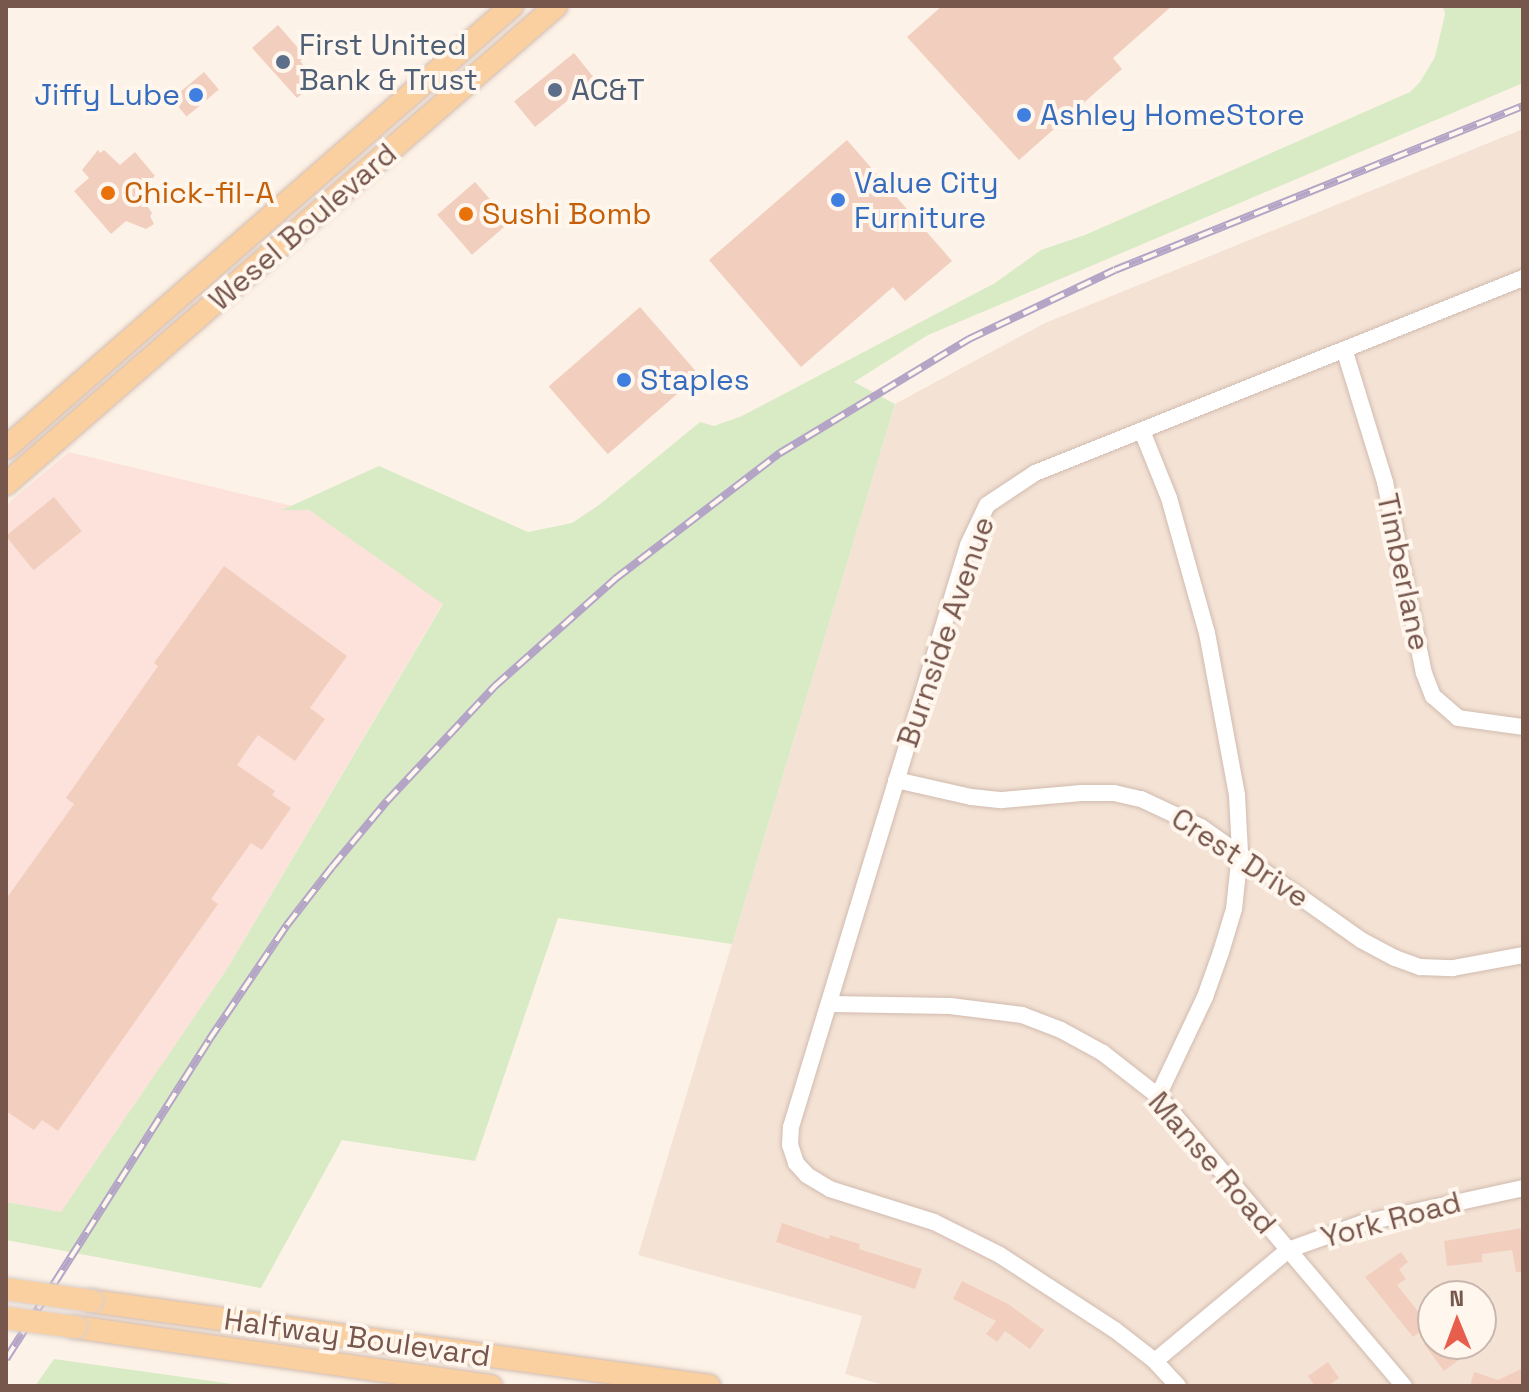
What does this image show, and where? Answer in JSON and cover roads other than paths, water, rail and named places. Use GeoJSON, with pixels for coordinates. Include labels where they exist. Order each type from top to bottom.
{"type":"FeatureCollection","features":[{"type":"Feature","properties":{"kind":"main road","name":"Wesel Boulevard"},"geometry":{"type":"LineString","coordinates":[[11,443],[512,6]]}},
{"type":"Feature","properties":{"kind":"main road","name":"Wesel Boulevard"},"geometry":{"type":"LineString","coordinates":[[6,484],[556,6]]}},
{"type":"Feature","properties":{"kind":"main road","name":"Halfway Boulevard"},"geometry":{"type":"LineString","coordinates":[[6,1289],[709,1386]]}},
{"type":"Feature","properties":{"kind":"main road","name":"Halfway Boulevard"},"geometry":{"type":"LineString","coordinates":[[6,1318],[491,1386]]}},
{"type":"Feature","properties":{"kind":"street","name":"Burnside Avenue"},"geometry":{"type":"LineString","coordinates":[[1155,1361],[1115,1330],[965,1235],[830,1189],[807,1175],[793,1154],[791,1127],[831,1004],[968,545],[987,505],[1035,473],[1345,352],[1523,278]]}},
{"type":"Feature","properties":{"kind":"street","name":"Timberlane"},"geometry":{"type":"LineString","coordinates":[[1345,352],[1385,482],[1424,673],[1433,696],[1458,718],[1523,727]]}},
{"type":"Feature","properties":{"kind":"street"},"geometry":{"type":"LineString","coordinates":[[1142,431],[1169,498],[1207,633],[1237,795],[1240,853],[1234,909],[1221,952],[1205,997],[1158,1096]]}},
{"type":"Feature","properties":{"kind":"street","name":"Crest Drive"},"geometry":{"type":"LineString","coordinates":[[896,780],[971,797],[1002,800],[1082,793],[1114,793],[1141,799],[1201,827],[1361,940],[1395,958],[1420,967],[1453,968],[1523,955]]}},
{"type":"Feature","properties":{"kind":"street","name":"Manse Road"},"geometry":{"type":"LineString","coordinates":[[831,1004],[950,1006],[1022,1015],[1061,1030],[1103,1053],[1158,1096],[1404,1386]]}},
{"type":"Feature","properties":{"kind":"street","name":"York Road"},"geometry":{"type":"LineString","coordinates":[[1155,1361],[1288,1250],[1363,1223],[1523,1188]]}},
{"type":"Feature","properties":{"kind":"street"},"geometry":{"type":"LineString","coordinates":[[1155,1361],[1178,1386]]}},
{"type":"Feature","properties":{"kind":"railway"},"geometry":{"type":"LineString","coordinates":[[6,1359],[209,1040],[287,925],[332,867],[387,801],[495,686],[615,579],[780,453],[969,339],[1115,270],[1523,106]]}},
{"type":"Feature","properties":{"kind":"place","name":"First United Bank & Trust"},"geometry":{"type":"Point","coordinates":[283,62]}},
{"type":"Feature","properties":{"kind":"place","name":"AC&T"},"geometry":{"type":"Point","coordinates":[555,90]}},
{"type":"Feature","properties":{"kind":"place","name":"Jiffy Lube"},"geometry":{"type":"Point","coordinates":[196,95]}},
{"type":"Feature","properties":{"kind":"place","name":"Ashley HomeStore"},"geometry":{"type":"Point","coordinates":[1024,115]}},
{"type":"Feature","properties":{"kind":"place","name":"Chick-fil-A"},"geometry":{"type":"Point","coordinates":[108,193]}},
{"type":"Feature","properties":{"kind":"place","name":"Value City Furniture"},"geometry":{"type":"Point","coordinates":[838,200]}},
{"type":"Feature","properties":{"kind":"place","name":"Sushi Bomb"},"geometry":{"type":"Point","coordinates":[466,214]}},
{"type":"Feature","properties":{"kind":"place","name":"Staples"},"geometry":{"type":"Point","coordinates":[624,380]}}]}
